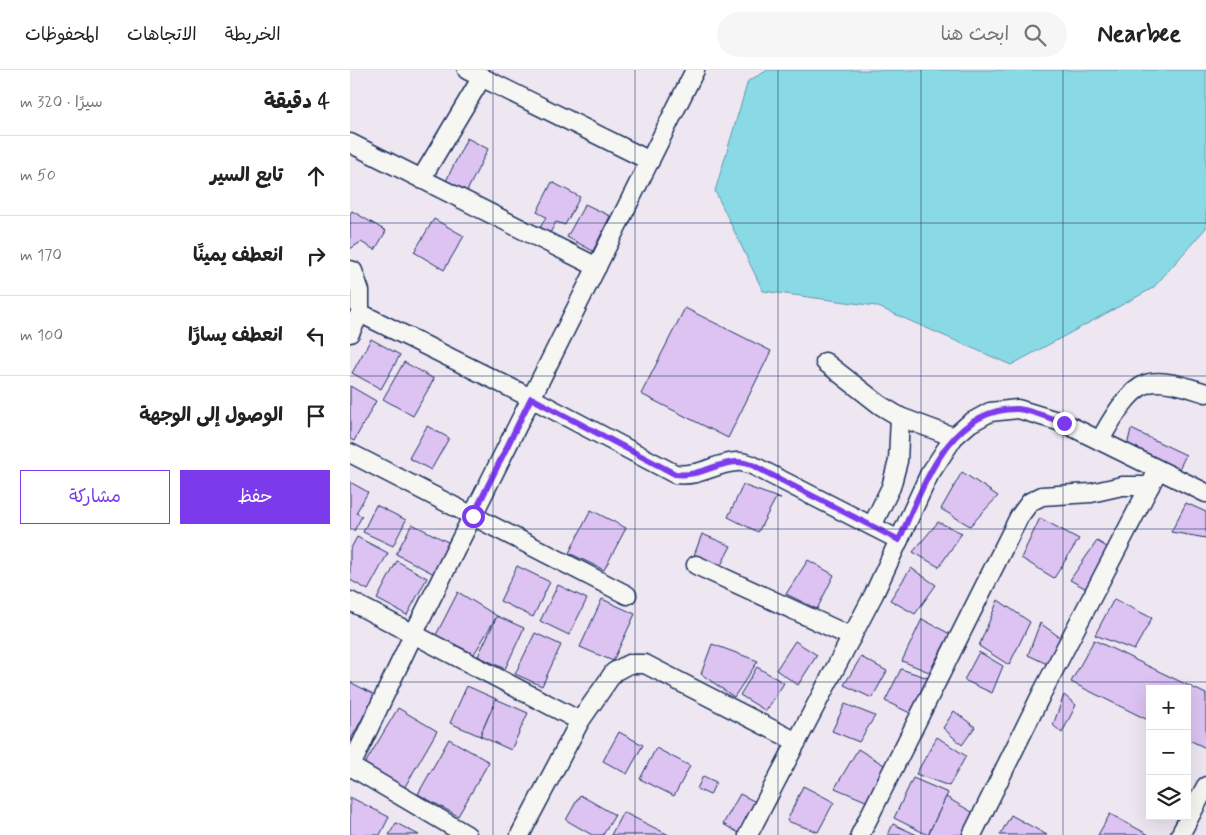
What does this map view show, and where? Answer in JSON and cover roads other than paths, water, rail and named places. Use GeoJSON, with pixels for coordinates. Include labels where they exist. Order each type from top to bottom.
{"type":"FeatureCollection","features":[{"type":"Feature","properties":{"kind":"street"},"geometry":{"type":"LineString","coordinates":[[467,835],[350,767],[414,633],[695,70]]}},
{"type":"Feature","properties":{"kind":"street"},"geometry":{"type":"LineString","coordinates":[[421,179],[475,74],[650,161]]}},
{"type":"Feature","properties":{"kind":"street"},"geometry":{"type":"LineString","coordinates":[[350,143],[597,267]]}},
{"type":"Feature","properties":{"kind":"street"},"geometry":{"type":"LineString","coordinates":[[350,270],[353,271],[360,291],[360,313],[350,333]]}},
{"type":"Feature","properties":{"kind":"street"},"geometry":{"type":"LineString","coordinates":[[360,313],[531,398],[675,474],[700,473],[737,462],[752,465],[899,540]]}},
{"type":"Feature","properties":{"kind":"street"},"geometry":{"type":"LineString","coordinates":[[825,362],[880,405],[900,417],[954,437]]}},
{"type":"Feature","properties":{"kind":"street"},"geometry":{"type":"LineString","coordinates":[[1100,440],[1120,409],[1136,389],[1147,384],[1176,385],[1206,393]]}},
{"type":"Feature","properties":{"kind":"street"},"geometry":{"type":"LineString","coordinates":[[748,835],[852,637],[929,475],[954,437],[970,423],[990,412],[1018,408],[1064,423],[1206,493]]}},
{"type":"Feature","properties":{"kind":"street"},"geometry":{"type":"LineString","coordinates":[[872,526],[891,487],[898,461],[900,417]]}},
{"type":"Feature","properties":{"kind":"street"},"geometry":{"type":"LineString","coordinates":[[350,452],[627,595]]}},
{"type":"Feature","properties":{"kind":"street"},"geometry":{"type":"LineString","coordinates":[[972,835],[1043,691],[1158,469]]}},
{"type":"Feature","properties":{"kind":"street"},"geometry":{"type":"LineString","coordinates":[[860,835],[1019,517],[1030,502],[1042,496],[1091,493],[1122,486],[1150,486]]}},
{"type":"Feature","properties":{"kind":"street"},"geometry":{"type":"LineString","coordinates":[[696,565],[852,637]]}},
{"type":"Feature","properties":{"kind":"street"},"geometry":{"type":"LineString","coordinates":[[350,601],[580,721]]}},
{"type":"Feature","properties":{"kind":"street"},"geometry":{"type":"LineString","coordinates":[[520,835],[580,721],[614,672],[629,664],[645,664],[797,742]]}},
{"type":"Feature","properties":{"kind":"street"},"geometry":{"type":"LineString","coordinates":[[1180,835],[1206,786]]}},
{"type":"Feature","properties":{"kind":"water"},"geometry":{"type":"Polygon","coordinates":[[[768,70],[1206,70],[1206,228],[1153,288],[1011,365],[876,306],[763,291],[715,191],[748,81],[768,70]]]}}]}
